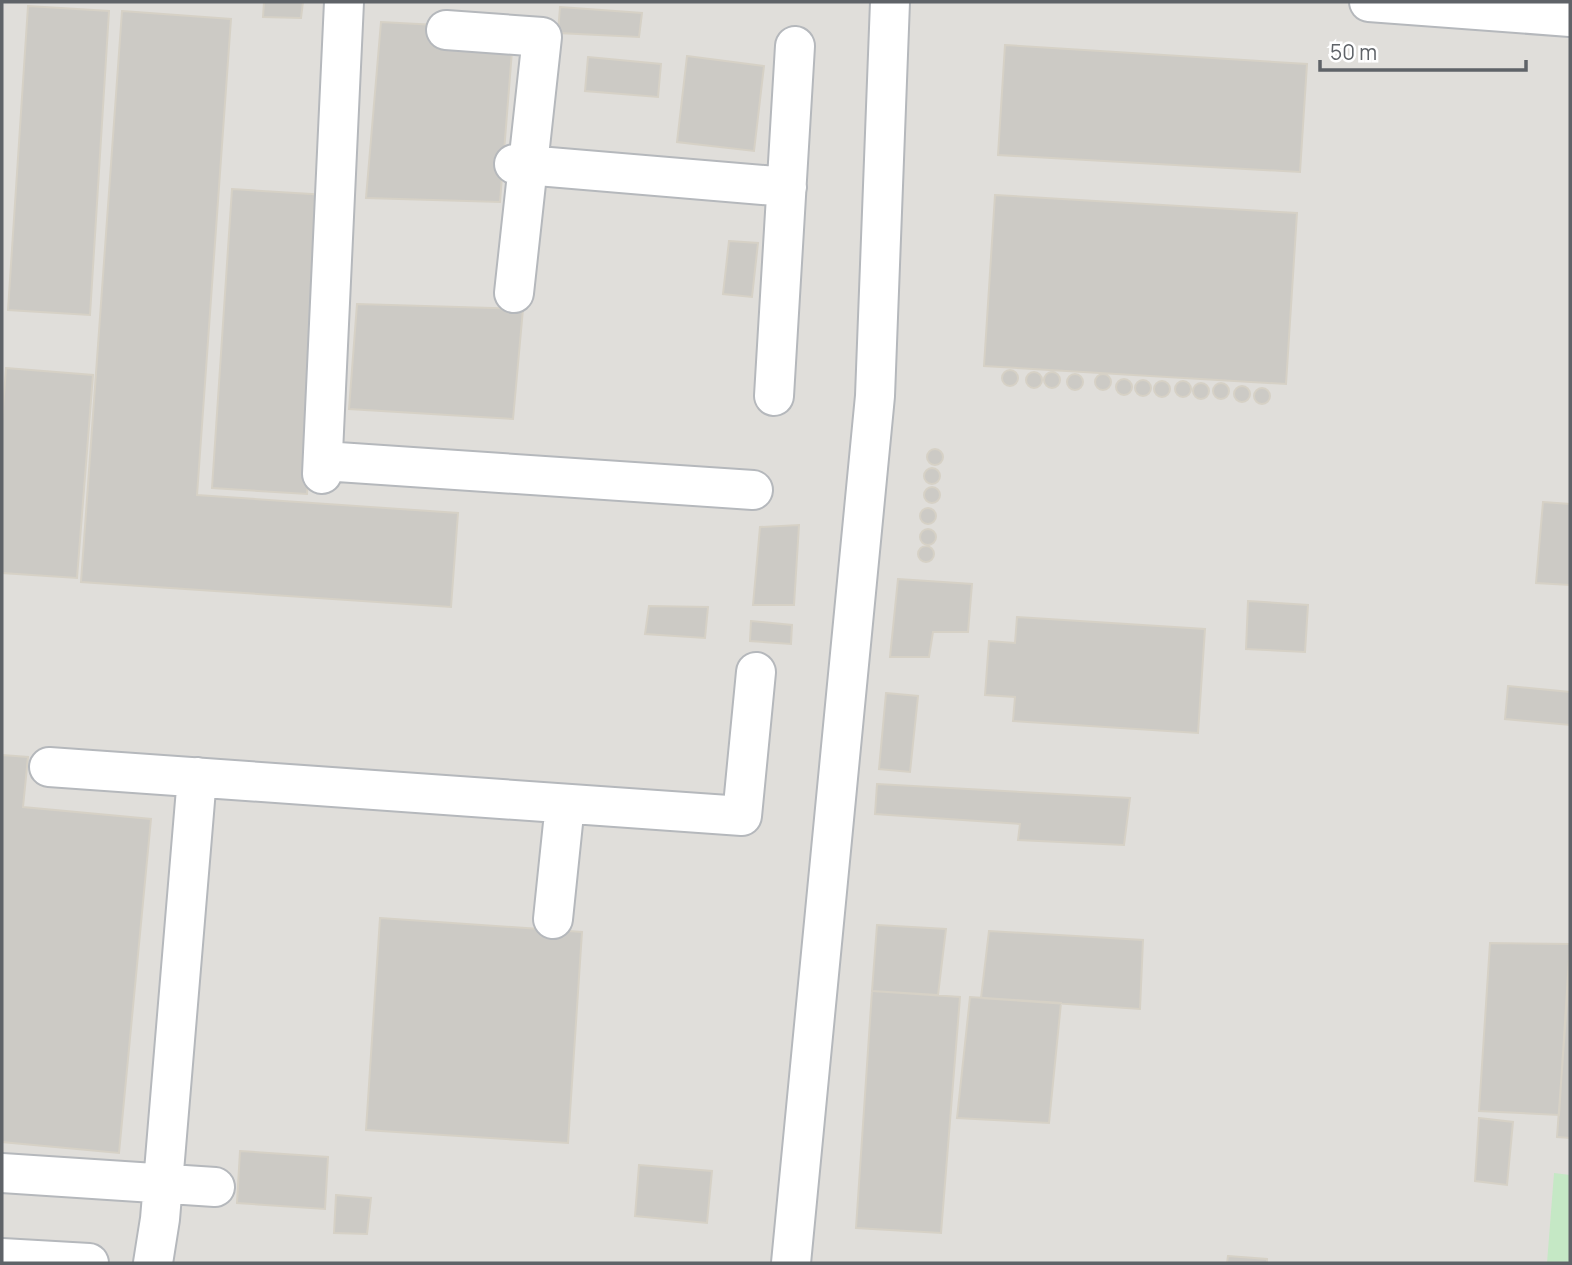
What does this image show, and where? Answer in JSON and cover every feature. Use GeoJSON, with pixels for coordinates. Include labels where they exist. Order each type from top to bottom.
{"type":"FeatureCollection","features":[{"type":"Feature","properties":{"kind":"lane"},"geometry":{"type":"LineString","coordinates":[[344,2],[322,468],[752,490]]}},
{"type":"Feature","properties":{"kind":"lane"},"geometry":{"type":"LineString","coordinates":[[791,1263],[875,396],[890,2]]}},
{"type":"Feature","properties":{"kind":"lane"},"geometry":{"type":"LineString","coordinates":[[1369,2],[1570,17]]}},
{"type":"Feature","properties":{"kind":"lane"},"geometry":{"type":"LineString","coordinates":[[454,21],[542,37],[521,164],[514,293]]}},
{"type":"Feature","properties":{"kind":"lane"},"geometry":{"type":"LineString","coordinates":[[774,396],[795,46]]}},
{"type":"Feature","properties":{"kind":"lane"},"geometry":{"type":"LineString","coordinates":[[521,164],[787,187]]}},
{"type":"Feature","properties":{"kind":"lane"},"geometry":{"type":"LineString","coordinates":[[49,767],[742,816],[756,672]]}},
{"type":"Feature","properties":{"kind":"lane"},"geometry":{"type":"LineString","coordinates":[[153,1263],[163,1183],[197,778]]}},
{"type":"Feature","properties":{"kind":"lane"},"geometry":{"type":"LineString","coordinates":[[554,919],[565,804]]}},
{"type":"Feature","properties":{"kind":"lane"},"geometry":{"type":"LineString","coordinates":[[2,1173],[215,1187]]}},
{"type":"Feature","properties":{"kind":"lane"},"geometry":{"type":"LineString","coordinates":[[2,1258],[89,1263]]}},
{"type":"Feature","properties":{"kind":"shaded area"},"geometry":{"type":"Polygon","coordinates":[[[2,2],[1570,2],[1570,1263],[2,1263],[2,2]]]}},
{"type":"Feature","properties":{"kind":"green space"},"geometry":{"type":"Polygon","coordinates":[[[1554,1173],[1570,1175],[1570,1263],[1547,1263],[1554,1173]]]}},
{"type":"Feature","properties":{"kind":"building"},"geometry":{"type":"Polygon","coordinates":[[[264,2],[303,2],[301,18],[263,17],[264,2]]]}},
{"type":"Feature","properties":{"kind":"building"},"geometry":{"type":"Polygon","coordinates":[[[28,6],[109,11],[90,315],[8,310],[28,6]]]}},
{"type":"Feature","properties":{"kind":"building"},"geometry":{"type":"Polygon","coordinates":[[[560,7],[642,13],[639,37],[558,33],[560,7]]]}},
{"type":"Feature","properties":{"kind":"building"},"geometry":{"type":"Polygon","coordinates":[[[122,11],[231,19],[197,495],[458,513],[451,607],[81,582],[122,11]]]}},
{"type":"Feature","properties":{"kind":"building"},"geometry":{"type":"Polygon","coordinates":[[[381,22],[437,25],[512,51],[500,202],[366,198],[381,22]]]}},
{"type":"Feature","properties":{"kind":"building"},"geometry":{"type":"Polygon","coordinates":[[[1005,45],[1307,64],[1300,172],[998,155],[1005,45]]]}},
{"type":"Feature","properties":{"kind":"building"},"geometry":{"type":"Polygon","coordinates":[[[687,56],[764,66],[754,151],[677,142],[687,56]]]}},
{"type":"Feature","properties":{"kind":"building"},"geometry":{"type":"Polygon","coordinates":[[[588,57],[661,64],[658,97],[585,91],[588,57]]]}},
{"type":"Feature","properties":{"kind":"building"},"geometry":{"type":"Polygon","coordinates":[[[232,189],[327,195],[307,494],[212,488],[232,189]]]}},
{"type":"Feature","properties":{"kind":"building"},"geometry":{"type":"Polygon","coordinates":[[[995,195],[1297,213],[1286,384],[984,366],[995,195]]]}},
{"type":"Feature","properties":{"kind":"building"},"geometry":{"type":"Polygon","coordinates":[[[729,241],[758,243],[752,297],[723,294],[729,241]]]}},
{"type":"Feature","properties":{"kind":"building"},"geometry":{"type":"Polygon","coordinates":[[[357,304],[523,309],[513,419],[349,409],[357,304]]]}},
{"type":"Feature","properties":{"kind":"building"},"geometry":{"type":"Polygon","coordinates":[[[6,368],[93,375],[77,578],[2,573],[2,422],[6,368]]]}},
{"type":"Feature","properties":{"kind":"building"},"geometry":{"type":"Polygon","coordinates":[[[1007,370],[1013,370],[1018,378],[1016,384],[1007,386],[1002,381],[1002,375],[1007,370]]]}},
{"type":"Feature","properties":{"kind":"building"},"geometry":{"type":"Polygon","coordinates":[[[1031,372],[1037,372],[1042,380],[1040,386],[1031,388],[1026,383],[1026,377],[1031,372]]]}},
{"type":"Feature","properties":{"kind":"building"},"geometry":{"type":"Polygon","coordinates":[[[1049,372],[1055,372],[1060,380],[1058,386],[1049,388],[1044,383],[1044,377],[1049,372]]]}},
{"type":"Feature","properties":{"kind":"building"},"geometry":{"type":"Polygon","coordinates":[[[1072,374],[1078,374],[1083,382],[1081,388],[1072,390],[1067,385],[1067,379],[1072,374]]]}},
{"type":"Feature","properties":{"kind":"building"},"geometry":{"type":"Polygon","coordinates":[[[1100,374],[1106,374],[1111,382],[1109,388],[1100,390],[1095,385],[1095,379],[1100,374]]]}},
{"type":"Feature","properties":{"kind":"building"},"geometry":{"type":"Polygon","coordinates":[[[1121,379],[1127,379],[1132,387],[1130,393],[1121,395],[1116,390],[1116,384],[1121,379]]]}},
{"type":"Feature","properties":{"kind":"building"},"geometry":{"type":"Polygon","coordinates":[[[1140,380],[1146,380],[1151,388],[1149,394],[1140,396],[1135,391],[1135,385],[1140,380]]]}},
{"type":"Feature","properties":{"kind":"building"},"geometry":{"type":"Polygon","coordinates":[[[1159,381],[1165,381],[1170,389],[1168,395],[1159,397],[1154,392],[1154,386],[1159,381]]]}},
{"type":"Feature","properties":{"kind":"building"},"geometry":{"type":"Polygon","coordinates":[[[1180,381],[1186,381],[1191,389],[1189,395],[1180,397],[1175,392],[1175,386],[1180,381]]]}},
{"type":"Feature","properties":{"kind":"building"},"geometry":{"type":"Polygon","coordinates":[[[1198,383],[1204,383],[1209,391],[1207,397],[1198,399],[1193,394],[1193,388],[1198,383]]]}},
{"type":"Feature","properties":{"kind":"building"},"geometry":{"type":"Polygon","coordinates":[[[1218,383],[1224,383],[1229,391],[1227,397],[1218,399],[1213,394],[1213,388],[1218,383]]]}},
{"type":"Feature","properties":{"kind":"building"},"geometry":{"type":"Polygon","coordinates":[[[1239,386],[1245,386],[1250,394],[1248,400],[1239,402],[1234,397],[1234,391],[1239,386]]]}},
{"type":"Feature","properties":{"kind":"building"},"geometry":{"type":"Polygon","coordinates":[[[1259,388],[1265,388],[1270,396],[1268,402],[1259,404],[1254,399],[1254,393],[1259,388]]]}},
{"type":"Feature","properties":{"kind":"building"},"geometry":{"type":"Polygon","coordinates":[[[932,449],[938,449],[943,457],[941,463],[932,465],[927,460],[927,454],[932,449]]]}},
{"type":"Feature","properties":{"kind":"building"},"geometry":{"type":"Polygon","coordinates":[[[929,468],[935,468],[940,476],[938,482],[929,484],[924,479],[924,473],[929,468]]]}},
{"type":"Feature","properties":{"kind":"building"},"geometry":{"type":"Polygon","coordinates":[[[929,487],[935,487],[940,495],[938,501],[929,503],[924,498],[924,492],[929,487]]]}},
{"type":"Feature","properties":{"kind":"building"},"geometry":{"type":"Polygon","coordinates":[[[1543,502],[1570,504],[1570,585],[1536,583],[1543,502]]]}},
{"type":"Feature","properties":{"kind":"building"},"geometry":{"type":"Polygon","coordinates":[[[925,508],[931,508],[936,516],[934,522],[925,524],[920,519],[920,513],[925,508]]]}},
{"type":"Feature","properties":{"kind":"building"},"geometry":{"type":"Polygon","coordinates":[[[799,525],[794,605],[753,605],[760,527],[799,525]]]}},
{"type":"Feature","properties":{"kind":"building"},"geometry":{"type":"Polygon","coordinates":[[[925,529],[931,529],[936,537],[934,543],[925,545],[920,540],[920,534],[925,529]]]}},
{"type":"Feature","properties":{"kind":"building"},"geometry":{"type":"Polygon","coordinates":[[[923,546],[929,546],[934,554],[932,560],[923,562],[918,557],[918,551],[923,546]]]}},
{"type":"Feature","properties":{"kind":"building"},"geometry":{"type":"Polygon","coordinates":[[[898,579],[972,584],[968,632],[933,632],[929,657],[890,657],[898,579]]]}},
{"type":"Feature","properties":{"kind":"building"},"geometry":{"type":"Polygon","coordinates":[[[1248,601],[1308,605],[1305,652],[1246,649],[1248,601]]]}},
{"type":"Feature","properties":{"kind":"building"},"geometry":{"type":"Polygon","coordinates":[[[649,606],[708,607],[705,638],[645,634],[649,606]]]}},
{"type":"Feature","properties":{"kind":"building"},"geometry":{"type":"Polygon","coordinates":[[[1017,617],[1205,629],[1198,733],[1013,721],[1015,697],[985,695],[989,641],[1015,643],[1017,617]]]}},
{"type":"Feature","properties":{"kind":"building"},"geometry":{"type":"Polygon","coordinates":[[[751,621],[792,625],[791,644],[750,641],[751,621]]]}},
{"type":"Feature","properties":{"kind":"building"},"geometry":{"type":"Polygon","coordinates":[[[1508,686],[1570,692],[1570,725],[1505,719],[1508,686]]]}},
{"type":"Feature","properties":{"kind":"building"},"geometry":{"type":"Polygon","coordinates":[[[886,693],[918,696],[910,772],[879,769],[886,693]]]}},
{"type":"Feature","properties":{"kind":"building"},"geometry":{"type":"Polygon","coordinates":[[[2,755],[28,757],[23,807],[151,819],[119,1153],[2,1142],[2,755]]]}},
{"type":"Feature","properties":{"kind":"building"},"geometry":{"type":"Polygon","coordinates":[[[877,784],[1130,798],[1124,845],[1018,840],[1020,824],[875,814],[877,784]]]}},
{"type":"Feature","properties":{"kind":"building"},"geometry":{"type":"Polygon","coordinates":[[[380,918],[582,932],[568,1143],[366,1130],[380,918]]]}},
{"type":"Feature","properties":{"kind":"building"},"geometry":{"type":"Polygon","coordinates":[[[877,925],[946,929],[938,995],[872,991],[877,925]]]}},
{"type":"Feature","properties":{"kind":"building"},"geometry":{"type":"Polygon","coordinates":[[[989,931],[1143,940],[1140,1009],[981,998],[989,931]]]}},
{"type":"Feature","properties":{"kind":"building"},"geometry":{"type":"Polygon","coordinates":[[[1490,943],[1570,944],[1559,1115],[1479,1111],[1490,943]]]}},
{"type":"Feature","properties":{"kind":"building"},"geometry":{"type":"Polygon","coordinates":[[[1570,961],[1570,1138],[1557,1137],[1570,961]]]}},
{"type":"Feature","properties":{"kind":"building"},"geometry":{"type":"Polygon","coordinates":[[[872,991],[960,997],[941,1233],[856,1228],[872,991]]]}},
{"type":"Feature","properties":{"kind":"building"},"geometry":{"type":"Polygon","coordinates":[[[970,997],[1061,1003],[1049,1123],[957,1118],[970,997]]]}},
{"type":"Feature","properties":{"kind":"building"},"geometry":{"type":"Polygon","coordinates":[[[1479,1118],[1513,1122],[1507,1185],[1475,1181],[1479,1118]]]}},
{"type":"Feature","properties":{"kind":"building"},"geometry":{"type":"Polygon","coordinates":[[[240,1151],[328,1157],[325,1209],[237,1203],[240,1151]]]}},
{"type":"Feature","properties":{"kind":"building"},"geometry":{"type":"Polygon","coordinates":[[[639,1165],[712,1171],[707,1223],[635,1216],[639,1165]]]}},
{"type":"Feature","properties":{"kind":"building"},"geometry":{"type":"Polygon","coordinates":[[[336,1195],[371,1198],[367,1234],[334,1233],[336,1195]]]}},
{"type":"Feature","properties":{"kind":"building"},"geometry":{"type":"Polygon","coordinates":[[[1228,1256],[1267,1259],[1267,1263],[1227,1263],[1228,1256]]]}}]}
